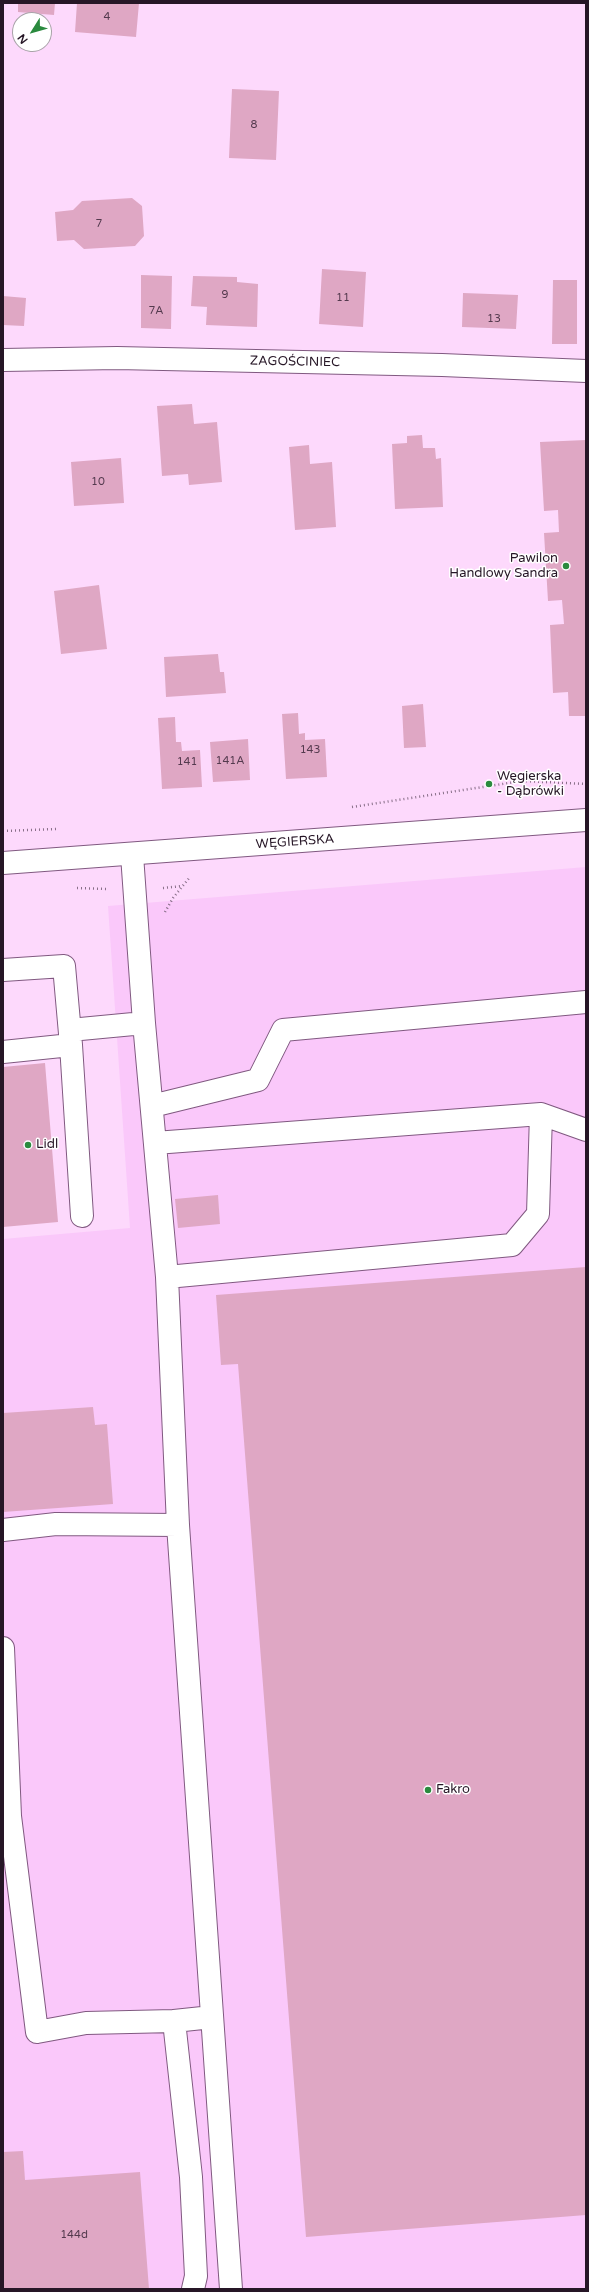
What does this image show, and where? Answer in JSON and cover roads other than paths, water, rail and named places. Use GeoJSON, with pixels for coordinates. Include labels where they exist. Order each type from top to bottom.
{"type":"FeatureCollection","features":[{"type":"Feature","properties":{"kind":"main road","name":"ZAGOŚCINIEC"},"geometry":{"type":"LineString","coordinates":[[3,360],[125,358],[442,364],[586,371]]}},
{"type":"Feature","properties":{"kind":"main road","name":"WĘGIERSKA"},"geometry":{"type":"LineString","coordinates":[[3,863],[132,855],[586,820]]}},
{"type":"Feature","properties":{"kind":"main road"},"geometry":{"type":"LineString","coordinates":[[132,855],[144,1023],[167,1277],[178,1525],[231,2289]]}},
{"type":"Feature","properties":{"kind":"main road"},"geometry":{"type":"LineString","coordinates":[[3,970],[64,966],[82,1216]]}},
{"type":"Feature","properties":{"kind":"main road"},"geometry":{"type":"LineString","coordinates":[[152,1106],[258,1080],[283,1030],[586,1002]]}},
{"type":"Feature","properties":{"kind":"main road"},"geometry":{"type":"LineString","coordinates":[[3,1052],[144,1023]]}},
{"type":"Feature","properties":{"kind":"main road"},"geometry":{"type":"LineString","coordinates":[[155,1143],[541,1114],[586,1130]]}},
{"type":"Feature","properties":{"kind":"main road"},"geometry":{"type":"LineString","coordinates":[[167,1277],[512,1245],[538,1214],[541,1114]]}},
{"type":"Feature","properties":{"kind":"main road"},"geometry":{"type":"LineString","coordinates":[[3,1530],[56,1524],[178,1525]]}},
{"type":"Feature","properties":{"kind":"main road"},"geometry":{"type":"LineString","coordinates":[[3,1648],[7,1816],[37,2032],[86,2023],[174,2021],[212,2017]]}},
{"type":"Feature","properties":{"kind":"main road"},"geometry":{"type":"LineString","coordinates":[[174,2021],[191,2177],[196,2276],[193,2289]]}},
{"type":"Feature","properties":{"kind":"place","name":"Pawilon Handlowy Sandra"},"geometry":{"type":"Point","coordinates":[566,566]}},
{"type":"Feature","properties":{"kind":"place","name":"Węgierska - Dąbrówki"},"geometry":{"type":"Point","coordinates":[489,784]}},
{"type":"Feature","properties":{"kind":"place","name":"Lidl"},"geometry":{"type":"Point","coordinates":[28,1145]}},
{"type":"Feature","properties":{"kind":"place","name":"Fakro"},"geometry":{"type":"Point","coordinates":[428,1790]}}]}
